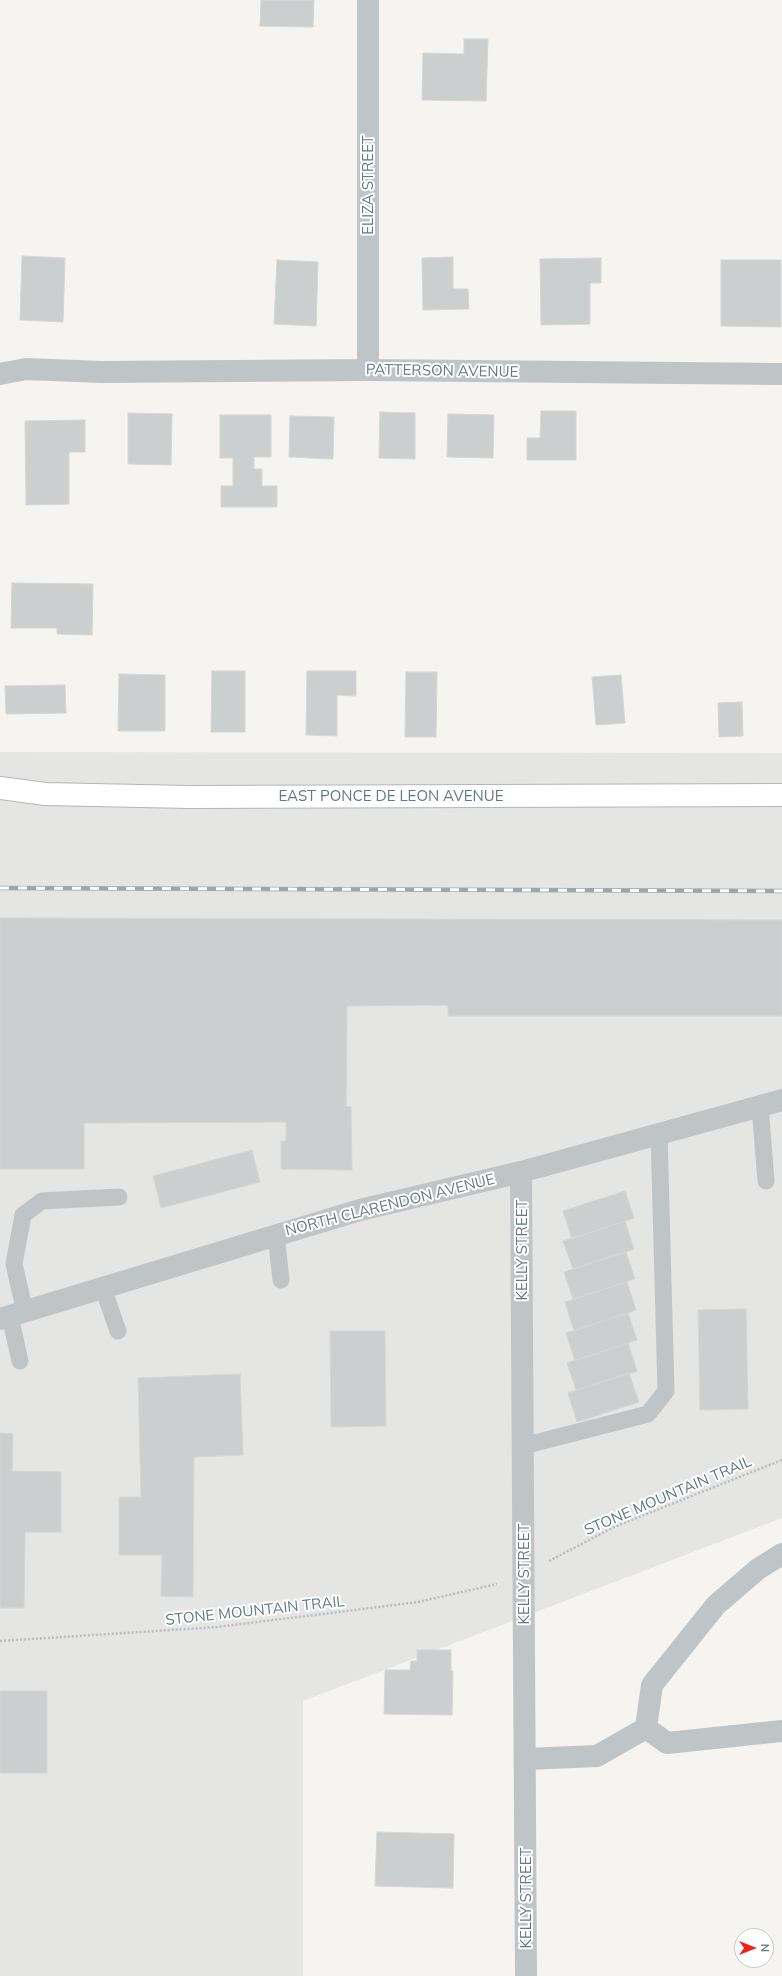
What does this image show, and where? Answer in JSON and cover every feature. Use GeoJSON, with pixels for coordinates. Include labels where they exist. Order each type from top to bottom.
{"type":"FeatureCollection","features":[{"type":"Feature","properties":{"kind":"main road","name":"EAST PONCE DE LEON AVENUE"},"geometry":{"type":"LineString","coordinates":[[0,788],[45,794],[189,796],[782,795]]}},
{"type":"Feature","properties":{"kind":"street","name":"ELIZA STREET"},"geometry":{"type":"LineString","coordinates":[[368,0],[368,370]]}},
{"type":"Feature","properties":{"kind":"street","name":"PATTERSON AVENUE"},"geometry":{"type":"LineString","coordinates":[[0,374],[26,369],[102,372],[368,370],[782,374]]}},
{"type":"Feature","properties":{"kind":"street","name":"NORTH CLARENDON AVENUE"},"geometry":{"type":"LineString","coordinates":[[12,1316],[360,1210],[521,1172],[782,1100]]}},
{"type":"Feature","properties":{"kind":"street","name":"KELLY STREET"},"geometry":{"type":"LineString","coordinates":[[521,1172],[526,1760],[526,1976]]}},
{"type":"Feature","properties":{"kind":"street"},"geometry":{"type":"LineString","coordinates":[[646,1728],[652,1685],[716,1605],[758,1569],[782,1554]]}},
{"type":"Feature","properties":{"kind":"street"},"geometry":{"type":"LineString","coordinates":[[526,1760],[597,1756],[646,1728]]}},
{"type":"Feature","properties":{"kind":"street"},"geometry":{"type":"LineString","coordinates":[[646,1728],[667,1743],[782,1731]]}},
{"type":"Feature","properties":{"kind":"lane"},"geometry":{"type":"LineString","coordinates":[[760,1106],[766,1181]]}},
{"type":"Feature","properties":{"kind":"lane"},"geometry":{"type":"LineString","coordinates":[[523,1446],[648,1414],[666,1391],[658,1134]]}},
{"type":"Feature","properties":{"kind":"lane"},"geometry":{"type":"LineString","coordinates":[[20,1361],[12,1316],[14,1264],[23,1215],[42,1201],[119,1197]]}},
{"type":"Feature","properties":{"kind":"lane"},"geometry":{"type":"LineString","coordinates":[[276,1235],[281,1280]]}},
{"type":"Feature","properties":{"kind":"lane"},"geometry":{"type":"LineString","coordinates":[[103,1288],[118,1331]]}},
{"type":"Feature","properties":{"kind":"path","name":"STONE MOUNTAIN TRAIL"},"geometry":{"type":"LineString","coordinates":[[543,1565],[614,1528],[782,1460]]}},
{"type":"Feature","properties":{"kind":"path","name":"STONE MOUNTAIN TRAIL"},"geometry":{"type":"LineString","coordinates":[[0,1641],[218,1628],[418,1602],[502,1583]]}},
{"type":"Feature","properties":{"kind":"shaded area"},"geometry":{"type":"Polygon","coordinates":[[[0,752],[782,753],[782,1518],[303,1701],[303,1976],[0,1976],[0,752]]]}},
{"type":"Feature","properties":{"kind":"building"},"geometry":{"type":"Polygon","coordinates":[[[261,0],[314,0],[313,27],[260,26],[261,0]]]}},
{"type":"Feature","properties":{"kind":"building"},"geometry":{"type":"Polygon","coordinates":[[[464,39],[488,39],[486,101],[422,100],[423,53],[464,54],[464,39]]]}},
{"type":"Feature","properties":{"kind":"building"},"geometry":{"type":"Polygon","coordinates":[[[22,256],[65,258],[63,322],[20,320],[22,256]]]}},
{"type":"Feature","properties":{"kind":"building"},"geometry":{"type":"Polygon","coordinates":[[[453,257],[453,289],[468,289],[469,309],[423,310],[422,258],[453,257]]]}},
{"type":"Feature","properties":{"kind":"building"},"geometry":{"type":"Polygon","coordinates":[[[601,258],[601,283],[590,283],[590,324],[541,325],[540,259],[601,258]]]}},
{"type":"Feature","properties":{"kind":"building"},"geometry":{"type":"Polygon","coordinates":[[[277,260],[318,262],[316,326],[274,324],[277,260]]]}},
{"type":"Feature","properties":{"kind":"building"},"geometry":{"type":"Polygon","coordinates":[[[721,260],[781,260],[781,327],[721,326],[721,260]]]}},
{"type":"Feature","properties":{"kind":"building"},"geometry":{"type":"Polygon","coordinates":[[[541,411],[576,411],[576,460],[527,460],[527,438],[540,438],[541,411]]]}},
{"type":"Feature","properties":{"kind":"building"},"geometry":{"type":"Polygon","coordinates":[[[380,412],[415,413],[415,459],[379,458],[380,412]]]}},
{"type":"Feature","properties":{"kind":"building"},"geometry":{"type":"Polygon","coordinates":[[[128,413],[172,414],[171,465],[128,464],[128,413]]]}},
{"type":"Feature","properties":{"kind":"building"},"geometry":{"type":"Polygon","coordinates":[[[448,414],[494,415],[493,458],[447,457],[448,414]]]}},
{"type":"Feature","properties":{"kind":"building"},"geometry":{"type":"Polygon","coordinates":[[[220,415],[271,415],[271,457],[254,457],[254,469],[262,469],[262,486],[277,486],[277,507],[221,507],[221,486],[233,486],[233,458],[220,458],[220,415]]]}},
{"type":"Feature","properties":{"kind":"building"},"geometry":{"type":"Polygon","coordinates":[[[290,416],[334,417],[333,459],[289,457],[290,416]]]}},
{"type":"Feature","properties":{"kind":"building"},"geometry":{"type":"Polygon","coordinates":[[[85,420],[85,452],[69,452],[69,504],[26,505],[25,421],[85,420]]]}},
{"type":"Feature","properties":{"kind":"building"},"geometry":{"type":"Polygon","coordinates":[[[12,583],[93,584],[92,635],[57,634],[57,628],[11,628],[12,583]]]}},
{"type":"Feature","properties":{"kind":"building"},"geometry":{"type":"Polygon","coordinates":[[[212,671],[245,671],[245,732],[211,732],[212,671]]]}},
{"type":"Feature","properties":{"kind":"building"},"geometry":{"type":"Polygon","coordinates":[[[307,671],[356,671],[356,696],[337,695],[337,736],[306,735],[307,671]]]}},
{"type":"Feature","properties":{"kind":"building"},"geometry":{"type":"Polygon","coordinates":[[[406,672],[437,672],[436,737],[405,737],[406,672]]]}},
{"type":"Feature","properties":{"kind":"building"},"geometry":{"type":"Polygon","coordinates":[[[119,674],[165,675],[165,731],[118,731],[119,674]]]}},
{"type":"Feature","properties":{"kind":"building"},"geometry":{"type":"Polygon","coordinates":[[[621,675],[625,723],[596,725],[592,677],[621,675]]]}},
{"type":"Feature","properties":{"kind":"building"},"geometry":{"type":"Polygon","coordinates":[[[65,685],[66,713],[6,714],[5,686],[65,685]]]}},
{"type":"Feature","properties":{"kind":"building"},"geometry":{"type":"Polygon","coordinates":[[[742,702],[743,736],[719,737],[718,703],[742,702]]]}},
{"type":"Feature","properties":{"kind":"building"},"geometry":{"type":"Polygon","coordinates":[[[0,918],[782,920],[782,1016],[448,1016],[448,1005],[347,1006],[346,1106],[351,1107],[352,1170],[281,1169],[281,1141],[286,1141],[286,1122],[84,1123],[84,1169],[0,1169],[0,918]]]}},
{"type":"Feature","properties":{"kind":"building"},"geometry":{"type":"Polygon","coordinates":[[[252,1150],[260,1182],[161,1208],[153,1176],[252,1150]]]}},
{"type":"Feature","properties":{"kind":"building"},"geometry":{"type":"Polygon","coordinates":[[[625,1191],[634,1218],[572,1239],[563,1211],[625,1191]]]}},
{"type":"Feature","properties":{"kind":"building"},"geometry":{"type":"Polygon","coordinates":[[[625,1221],[634,1249],[573,1269],[563,1241],[625,1221]]]}},
{"type":"Feature","properties":{"kind":"building"},"geometry":{"type":"Polygon","coordinates":[[[626,1252],[635,1279],[573,1299],[564,1272],[626,1252]]]}},
{"type":"Feature","properties":{"kind":"building"},"geometry":{"type":"Polygon","coordinates":[[[627,1282],[636,1310],[574,1331],[565,1302],[627,1282]]]}},
{"type":"Feature","properties":{"kind":"building"},"geometry":{"type":"Polygon","coordinates":[[[746,1309],[748,1409],[700,1410],[698,1310],[746,1309]]]}},
{"type":"Feature","properties":{"kind":"building"},"geometry":{"type":"Polygon","coordinates":[[[628,1313],[637,1340],[575,1361],[566,1333],[628,1313]]]}},
{"type":"Feature","properties":{"kind":"building"},"geometry":{"type":"Polygon","coordinates":[[[330,1331],[385,1331],[386,1426],[331,1427],[330,1331]]]}},
{"type":"Feature","properties":{"kind":"building"},"geometry":{"type":"Polygon","coordinates":[[[628,1343],[637,1371],[576,1390],[567,1363],[628,1343]]]}},
{"type":"Feature","properties":{"kind":"building"},"geometry":{"type":"Polygon","coordinates":[[[629,1373],[639,1402],[577,1422],[568,1393],[629,1373]]]}},
{"type":"Feature","properties":{"kind":"building"},"geometry":{"type":"Polygon","coordinates":[[[240,1374],[243,1455],[194,1457],[193,1597],[161,1596],[162,1555],[119,1555],[119,1497],[141,1497],[138,1378],[240,1374]]]}},
{"type":"Feature","properties":{"kind":"building"},"geometry":{"type":"Polygon","coordinates":[[[0,1433],[13,1434],[12,1471],[61,1472],[61,1532],[25,1532],[24,1608],[0,1608],[0,1433]]]}},
{"type":"Feature","properties":{"kind":"building"},"geometry":{"type":"Polygon","coordinates":[[[417,1650],[451,1650],[451,1671],[453,1671],[452,1715],[384,1714],[385,1670],[410,1670],[411,1661],[417,1661],[417,1650]]]}},
{"type":"Feature","properties":{"kind":"building"},"geometry":{"type":"Polygon","coordinates":[[[0,1691],[47,1691],[47,1773],[0,1773],[0,1691]]]}},
{"type":"Feature","properties":{"kind":"building"},"geometry":{"type":"Polygon","coordinates":[[[377,1832],[454,1834],[453,1888],[375,1886],[377,1832]]]}},
{"type":"Feature","properties":{"kind":"railway"},"geometry":{"type":"LineString","coordinates":[[0,888],[782,891]]}}]}
